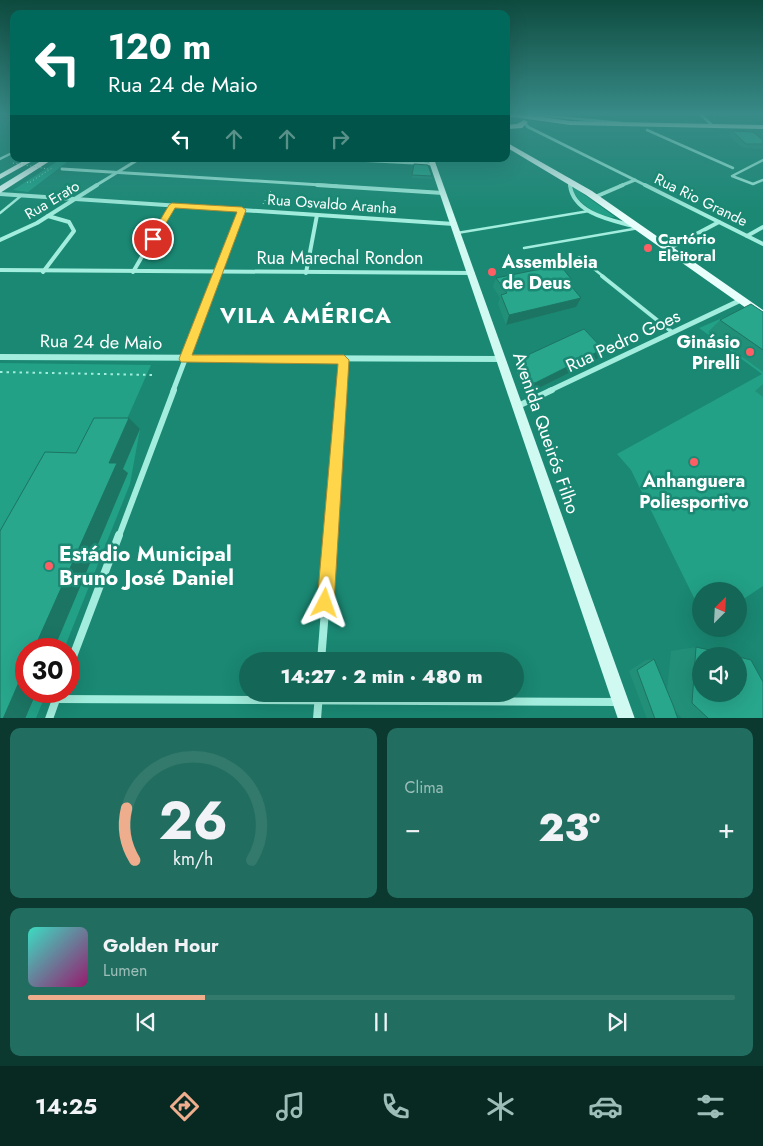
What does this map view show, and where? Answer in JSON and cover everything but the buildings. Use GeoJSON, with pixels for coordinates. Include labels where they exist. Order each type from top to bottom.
{"type":"FeatureCollection","features":[{"type":"Feature","properties":{"kind":"main road"},"geometry":{"type":"LineString","coordinates":[[512,148],[595,197],[763,316]]}},
{"type":"Feature","properties":{"kind":"main road"},"geometry":{"type":"LineString","coordinates":[[0,177],[27,162]]}},
{"type":"Feature","properties":{"kind":"main road"},"geometry":{"type":"LineString","coordinates":[[0,190],[44,162]]}},
{"type":"Feature","properties":{"kind":"main road","name":"Avenida Queirós Filho"},"geometry":{"type":"LineString","coordinates":[[432,162],[627,718]]}},
{"type":"Feature","properties":{"kind":"street","name":"Rua Rio Grande"},"geometry":{"type":"LineString","coordinates":[[568,148],[763,244]]}},
{"type":"Feature","properties":{"kind":"street","name":"Rua Erato"},"geometry":{"type":"LineString","coordinates":[[0,240],[48,216],[134,162]]}},
{"type":"Feature","properties":{"kind":"street"},"geometry":{"type":"LineString","coordinates":[[62,169],[443,192]]}},
{"type":"Feature","properties":{"kind":"street"},"geometry":{"type":"LineString","coordinates":[[569,180],[570,194],[589,211],[639,228]]}},
{"type":"Feature","properties":{"kind":"street"},"geometry":{"type":"LineString","coordinates":[[595,197],[635,180]]}},
{"type":"Feature","properties":{"kind":"street","name":"Rua Osvaldo Aranha"},"geometry":{"type":"LineString","coordinates":[[0,194],[317,215],[455,228]]}},
{"type":"Feature","properties":{"kind":"street"},"geometry":{"type":"LineString","coordinates":[[133,272],[172,205]]}},
{"type":"Feature","properties":{"kind":"street"},"geometry":{"type":"LineString","coordinates":[[80,638],[242,210]]}},
{"type":"Feature","properties":{"kind":"street"},"geometry":{"type":"LineString","coordinates":[[306,272],[317,215]]}},
{"type":"Feature","properties":{"kind":"street"},"geometry":{"type":"LineString","coordinates":[[42,272],[74,230],[74,227],[69,222],[48,216]]}},
{"type":"Feature","properties":{"kind":"street"},"geometry":{"type":"LineString","coordinates":[[668,249],[719,222]]}},
{"type":"Feature","properties":{"kind":"street"},"geometry":{"type":"LineString","coordinates":[[748,236],[763,227]]}},
{"type":"Feature","properties":{"kind":"street","name":"Rua Marechal Rondon"},"geometry":{"type":"LineString","coordinates":[[0,270],[42,272],[471,273]]}},
{"type":"Feature","properties":{"kind":"street","name":"Rua Pedro Goes"},"geometry":{"type":"LineString","coordinates":[[518,406],[741,300]]}},
{"type":"Feature","properties":{"kind":"street","name":"Rua 24 de Maio"},"geometry":{"type":"LineString","coordinates":[[0,357],[344,360],[501,359]]}},
{"type":"Feature","properties":{"kind":"street"},"geometry":{"type":"LineString","coordinates":[[322,652],[344,360]]}},
{"type":"Feature","properties":{"kind":"street"},"geometry":{"type":"LineString","coordinates":[[80,695],[239,696]]}},
{"type":"Feature","properties":{"kind":"street"},"geometry":{"type":"LineString","coordinates":[[524,700],[622,702]]}},
{"type":"Feature","properties":{"kind":"street"},"geometry":{"type":"LineString","coordinates":[[317,718],[318,702]]}},
{"type":"Feature","properties":{"kind":"street"},"geometry":{"type":"LineString","coordinates":[[49,718],[55,703]]}},
{"type":"Feature","properties":{"kind":"lane"},"geometry":{"type":"LineString","coordinates":[[685,148],[733,168]]}},
{"type":"Feature","properties":{"kind":"lane"},"geometry":{"type":"LineString","coordinates":[[763,160],[732,176],[753,184],[763,180]]}},
{"type":"Feature","properties":{"kind":"lane"},"geometry":{"type":"LineString","coordinates":[[0,213],[22,196]]}},
{"type":"Feature","properties":{"kind":"lane"},"geometry":{"type":"LineString","coordinates":[[455,228],[589,211]]}},
{"type":"Feature","properties":{"kind":"lane"},"geometry":{"type":"LineString","coordinates":[[524,248],[639,228]]}},
{"type":"Feature","properties":{"kind":"lane"},"geometry":{"type":"LineString","coordinates":[[579,257],[672,332]]}},
{"type":"Feature","properties":{"kind":"path"},"geometry":{"type":"LineString","coordinates":[[13,163],[48,169]]}},
{"type":"Feature","properties":{"kind":"path"},"geometry":{"type":"LineString","coordinates":[[41,176],[52,168]]}},
{"type":"Feature","properties":{"kind":"path"},"geometry":{"type":"LineString","coordinates":[[260,211],[275,182]]}},
{"type":"Feature","properties":{"kind":"path"},"geometry":{"type":"LineString","coordinates":[[0,372],[153,375]]}},
{"type":"Feature","properties":{"kind":"green space"},"geometry":{"type":"Polygon","coordinates":[[[56,162],[67,162],[28,192],[13,190],[56,162]]]}},
{"type":"Feature","properties":{"kind":"green space"},"geometry":{"type":"Polygon","coordinates":[[[573,188],[615,217],[603,215],[583,204],[578,199],[573,188]]]}},
{"type":"Feature","properties":{"kind":"green space","name":"Anhanguera Poliesportivo"},"geometry":{"type":"Polygon","coordinates":[[[741,310],[763,323],[763,586],[748,596],[748,582],[692,582],[692,594],[631,470],[617,454],[762,374],[699,328],[741,310]]]}},
{"type":"Feature","properties":{"kind":"green space","name":"Estádio Municipal Bruno José Daniel"},"geometry":{"type":"Polygon","coordinates":[[[0,363],[151,365],[123,428],[140,429],[130,484],[68,638],[15,638],[15,703],[42,703],[36,718],[0,718],[0,363]]]}},
{"type":"Feature","properties":{"kind":"place","name":"Cartório Eleitoral"},"geometry":{"type":"Point","coordinates":[648,248]}},
{"type":"Feature","properties":{"kind":"place","name":"Assembleia de Deus"},"geometry":{"type":"Point","coordinates":[492,272]}},
{"type":"Feature","properties":{"kind":"place","name":"Ginásio Pirelli"},"geometry":{"type":"Point","coordinates":[750,352]}},
{"type":"Feature","properties":{"kind":"place","name":"Anhanguera Poliesportivo"},"geometry":{"type":"Point","coordinates":[694,462]}},
{"type":"Feature","properties":{"kind":"place","name":"Estádio Municipal Bruno José Daniel"},"geometry":{"type":"Point","coordinates":[49,566]}},
{"type":"Feature","properties":{"kind":"district","name":"VILA AMÉRICA"},"geometry":{"type":"Point","coordinates":[306,315]}},
{"type":"Feature","properties":{"kind":"route"},"geometry":{"type":"LineString","coordinates":[[153,239],[172,205],[242,210],[185,359],[344,360],[325,603]]}}]}
